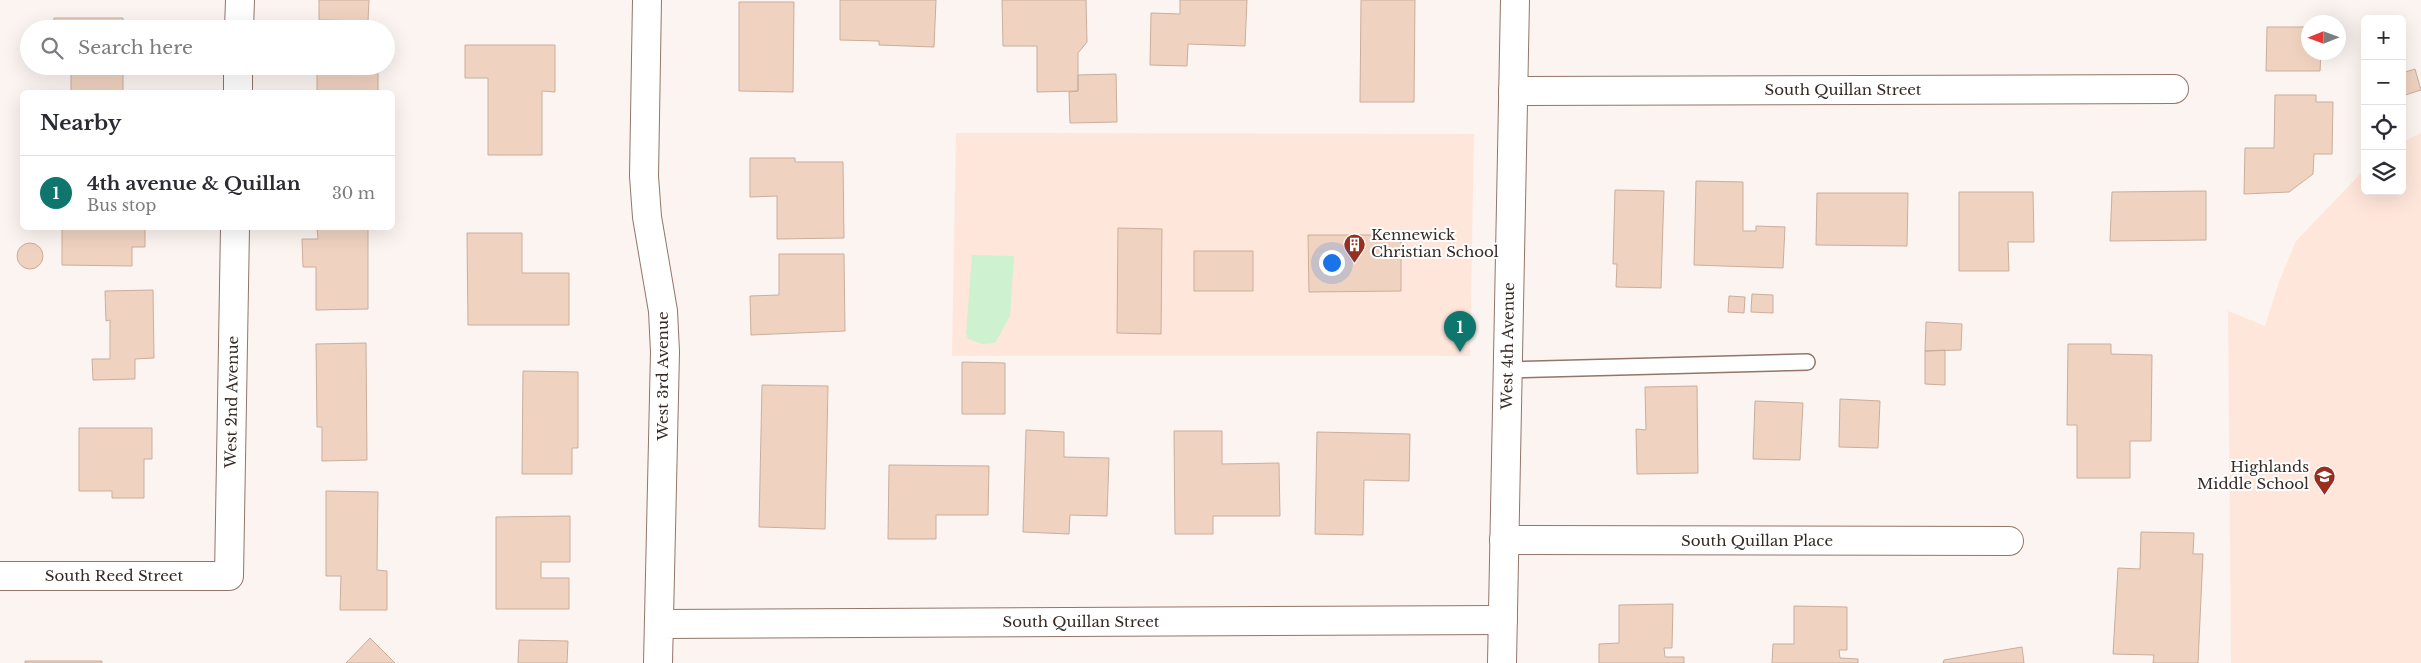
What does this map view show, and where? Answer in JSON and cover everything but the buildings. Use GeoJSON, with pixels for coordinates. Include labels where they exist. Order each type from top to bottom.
{"type":"FeatureCollection","features":[{"type":"Feature","properties":{"kind":"street"},"geometry":{"type":"LineString","coordinates":[[239,20],[240,0]]}},
{"type":"Feature","properties":{"kind":"street","name":"West 3rd Avenue"},"geometry":{"type":"LineString","coordinates":[[647,0],[644,176],[648,217],[663,311],[665,352],[658,663]]}},
{"type":"Feature","properties":{"kind":"street","name":"West 4th Avenue"},"geometry":{"type":"LineString","coordinates":[[1502,663],[1515,0]]}},
{"type":"Feature","properties":{"kind":"street"},"geometry":{"type":"LineString","coordinates":[[238,75],[238,90]]}},
{"type":"Feature","properties":{"kind":"street","name":"South Quillan Street"},"geometry":{"type":"LineString","coordinates":[[1513,91],[2174,89]]}},
{"type":"Feature","properties":{"kind":"street","name":"West 2nd Avenue"},"geometry":{"type":"LineString","coordinates":[[229,576],[235,230]]}},
{"type":"Feature","properties":{"kind":"street","name":"South Quillan Place"},"geometry":{"type":"LineString","coordinates":[[1504,540],[2009,542]]}},
{"type":"Feature","properties":{"kind":"street","name":"South Reed Street"},"geometry":{"type":"LineString","coordinates":[[0,576],[229,576]]}},
{"type":"Feature","properties":{"kind":"street","name":"South Quillan Street"},"geometry":{"type":"LineString","coordinates":[[659,624],[1503,620]]}},
{"type":"Feature","properties":{"kind":"lane"},"geometry":{"type":"LineString","coordinates":[[1508,370],[1807,362]]}},
{"type":"Feature","properties":{"kind":"shaded area"},"geometry":{"type":"Polygon","coordinates":[[[956,133],[1474,134],[1470,356],[952,356],[956,133]]]}},
{"type":"Feature","properties":{"kind":"shaded area","name":"Highlands Middle School"},"geometry":{"type":"Polygon","coordinates":[[[2421,133],[2421,663],[2231,663],[2228,311],[2265,326],[2279,282],[2296,241],[2361,173],[2361,195],[2406,195],[2406,140],[2421,133]]]}},
{"type":"Feature","properties":{"kind":"green space"},"geometry":{"type":"Polygon","coordinates":[[[972,255],[1014,256],[1010,316],[995,343],[982,344],[968,339],[966,333],[972,255]]]}},
{"type":"Feature","properties":{"kind":"place","name":"Kennewick Christian School"},"geometry":{"type":"Point","coordinates":[1355,263]}},
{"type":"Feature","properties":{"kind":"place","name":"4th avenue & Quillan"},"geometry":{"type":"Point","coordinates":[1460,352]}},
{"type":"Feature","properties":{"kind":"place","name":"Highlands Middle School"},"geometry":{"type":"Point","coordinates":[2325,495]}}]}
